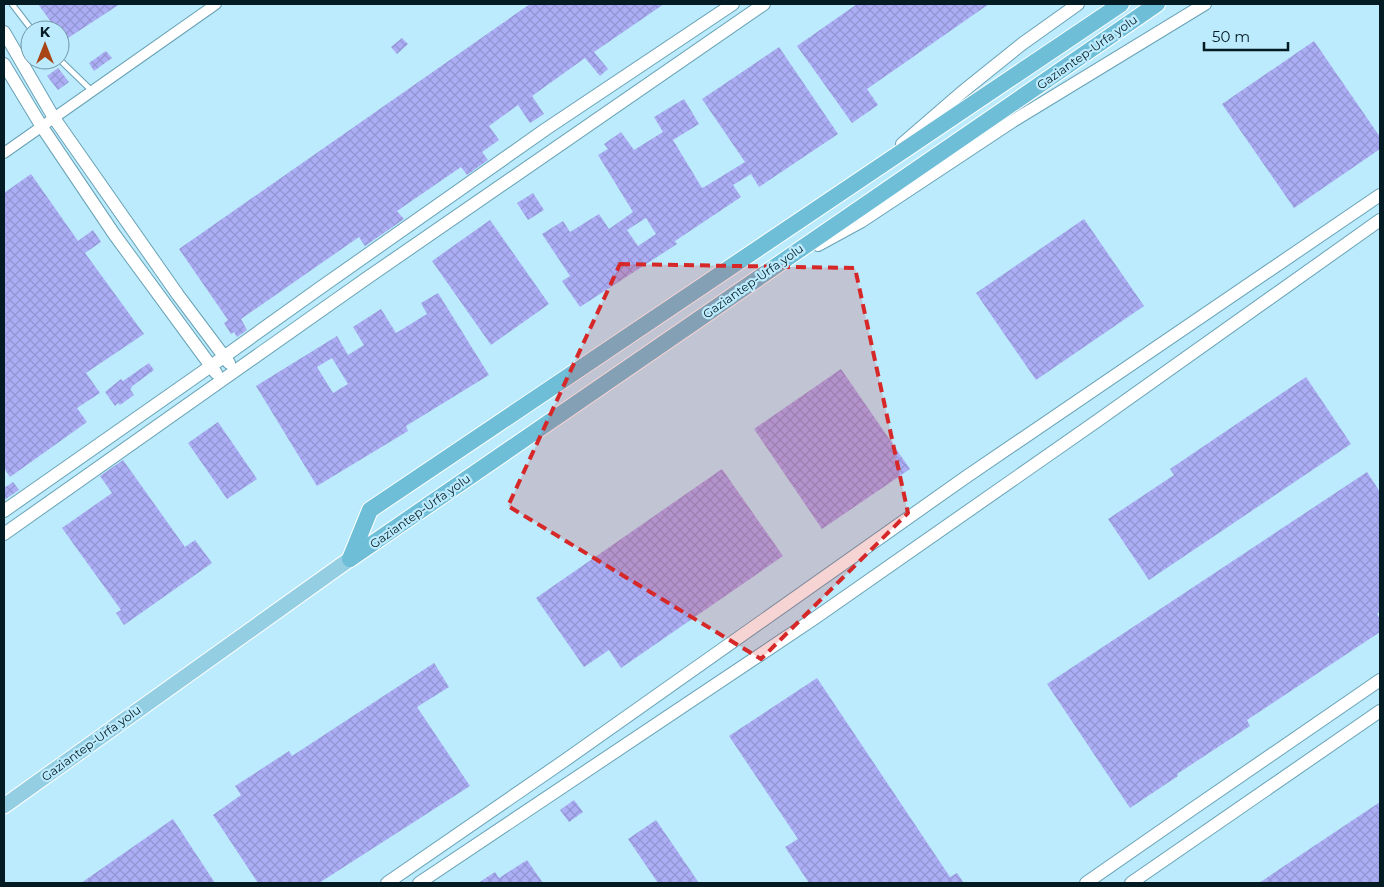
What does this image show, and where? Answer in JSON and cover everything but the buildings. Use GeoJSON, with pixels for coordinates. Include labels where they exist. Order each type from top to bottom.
{"type":"FeatureCollection","features":[{"type":"Feature","properties":{"kind":"highway","name":"Gaziantep-Urfa yolu"},"geometry":{"type":"LineString","coordinates":[[350,558],[370,510],[1121,4]]}},
{"type":"Feature","properties":{"kind":"highway","name":"Gaziantep-Urfa yolu"},"geometry":{"type":"LineString","coordinates":[[350,558],[1157,4]]}},
{"type":"Feature","properties":{"kind":"main road","name":"Gaziantep-Urfa yolu"},"geometry":{"type":"LineString","coordinates":[[4,806],[350,558]]}},
{"type":"Feature","properties":{"kind":"street"},"geometry":{"type":"LineString","coordinates":[[4,154],[216,4]]}},
{"type":"Feature","properties":{"kind":"street"},"geometry":{"type":"LineString","coordinates":[[4,511],[538,135],[733,4]]}},
{"type":"Feature","properties":{"kind":"street"},"geometry":{"type":"LineString","coordinates":[[4,534],[235,370],[764,4]]}},
{"type":"Feature","properties":{"kind":"street"},"geometry":{"type":"LineString","coordinates":[[864,177],[961,93],[1022,44],[1078,4]]}},
{"type":"Feature","properties":{"kind":"street"},"geometry":{"type":"LineString","coordinates":[[759,277],[862,221],[1021,116],[1205,4]]}},
{"type":"Feature","properties":{"kind":"street"},"geometry":{"type":"LineString","coordinates":[[4,32],[54,118],[178,295],[235,370]]}},
{"type":"Feature","properties":{"kind":"street"},"geometry":{"type":"LineString","coordinates":[[4,64],[42,127],[114,234],[222,380]]}},
{"type":"Feature","properties":{"kind":"street"},"geometry":{"type":"LineString","coordinates":[[387,883],[564,761],[966,477],[1380,195]]}},
{"type":"Feature","properties":{"kind":"street"},"geometry":{"type":"LineString","coordinates":[[419,883],[815,618],[1380,220]]}},
{"type":"Feature","properties":{"kind":"street"},"geometry":{"type":"LineString","coordinates":[[1086,883],[1380,680]]}},
{"type":"Feature","properties":{"kind":"street"},"geometry":{"type":"LineString","coordinates":[[1132,883],[1380,711]]}},
{"type":"Feature","properties":{"kind":"lane"},"geometry":{"type":"LineString","coordinates":[[12,4],[24,20]]}},
{"type":"Feature","properties":{"kind":"lane"},"geometry":{"type":"LineString","coordinates":[[70,70],[92,92]]}},
{"type":"Feature","properties":{"kind":"highlighted area"},"geometry":{"type":"Polygon","coordinates":[[[620,264],[855,268],[908,513],[761,659],[508,506],[620,264]]]}}]}
